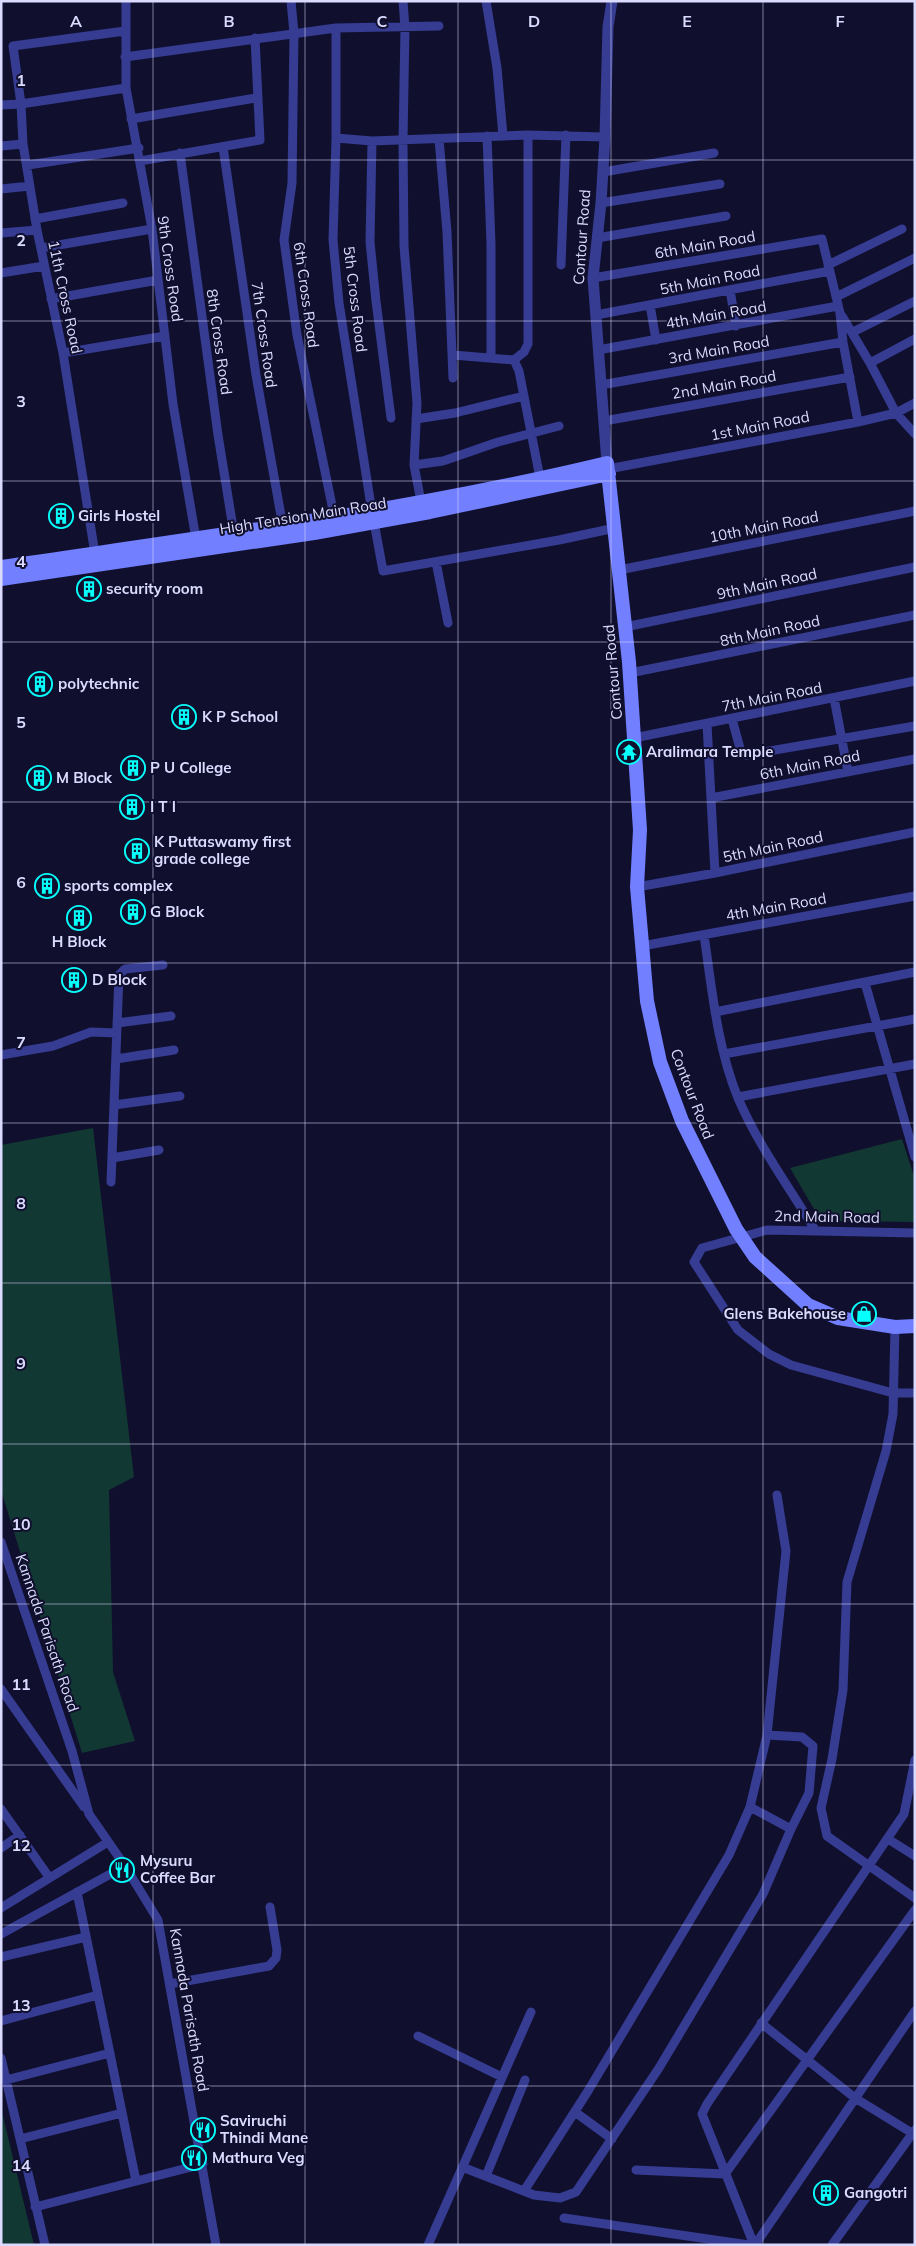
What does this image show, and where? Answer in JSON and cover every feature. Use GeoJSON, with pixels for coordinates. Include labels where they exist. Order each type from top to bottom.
{"type":"FeatureCollection","features":[{"type":"Feature","properties":{"kind":"main road","name":"High Tension Main Road"},"geometry":{"type":"LineString","coordinates":[[1,579],[373,517],[608,468]]}},
{"type":"Feature","properties":{"kind":"main road"},"geometry":{"type":"LineString","coordinates":[[422,508],[540,478],[608,468]]}},
{"type":"Feature","properties":{"kind":"main road","name":"Contour Road"},"geometry":{"type":"LineString","coordinates":[[608,468],[630,673],[640,830],[637,887],[642,946],[647,1001],[660,1062],[682,1121],[740,1236],[754,1257],[808,1305],[838,1318],[895,1327],[915,1326]]}},
{"type":"Feature","properties":{"kind":"main road"},"geometry":{"type":"LineString","coordinates":[[1,567],[283,526],[336,523]]}},
{"type":"Feature","properties":{"kind":"street","name":"9th Cross Road"},"geometry":{"type":"LineString","coordinates":[[126,1],[126,88],[131,119],[139,148],[152,229],[173,404],[196,539]]}},
{"type":"Feature","properties":{"kind":"street","name":"6th Cross Road"},"geometry":{"type":"LineString","coordinates":[[291,1],[294,33],[292,183],[284,240],[297,336],[336,523]]}},
{"type":"Feature","properties":{"kind":"street"},"geometry":{"type":"LineString","coordinates":[[403,1],[405,28],[404,246],[417,403],[414,464],[422,508]]}},
{"type":"Feature","properties":{"kind":"street"},"geometry":{"type":"LineString","coordinates":[[486,1],[497,68],[503,136]]}},
{"type":"Feature","properties":{"kind":"street","name":"Contour Road"},"geometry":{"type":"LineString","coordinates":[[608,468],[593,278],[601,203],[608,27],[612,1]]}},
{"type":"Feature","properties":{"kind":"street"},"geometry":{"type":"LineString","coordinates":[[125,57],[336,28],[439,26]]}},
{"type":"Feature","properties":{"kind":"street","name":"5th Cross Road"},"geometry":{"type":"LineString","coordinates":[[336,28],[336,138],[333,240],[339,303],[383,571],[436,562]]}},
{"type":"Feature","properties":{"kind":"street","name":"11th Cross Road"},"geometry":{"type":"LineString","coordinates":[[95,554],[63,353],[35,219],[13,46],[126,31]]}},
{"type":"Feature","properties":{"kind":"street"},"geometry":{"type":"LineString","coordinates":[[140,162],[180,153],[260,140],[256,98],[255,38]]}},
{"type":"Feature","properties":{"kind":"street"},"geometry":{"type":"LineString","coordinates":[[1,105],[21,104],[126,88]]}},
{"type":"Feature","properties":{"kind":"street"},"geometry":{"type":"LineString","coordinates":[[131,119],[256,98]]}},
{"type":"Feature","properties":{"kind":"street"},"geometry":{"type":"LineString","coordinates":[[453,355],[514,360],[524,352],[528,344],[528,135]]}},
{"type":"Feature","properties":{"kind":"street"},"geometry":{"type":"LineString","coordinates":[[336,138],[372,141],[528,135],[605,137]]}},
{"type":"Feature","properties":{"kind":"street"},"geometry":{"type":"LineString","coordinates":[[561,265],[566,135]]}},
{"type":"Feature","properties":{"kind":"street"},"geometry":{"type":"LineString","coordinates":[[487,136],[491,244],[491,357]]}},
{"type":"Feature","properties":{"kind":"street"},"geometry":{"type":"LineString","coordinates":[[439,139],[447,232],[454,378]]}},
{"type":"Feature","properties":{"kind":"street"},"geometry":{"type":"LineString","coordinates":[[372,141],[370,242],[391,418]]}},
{"type":"Feature","properties":{"kind":"street"},"geometry":{"type":"LineString","coordinates":[[1,146],[24,144]]}},
{"type":"Feature","properties":{"kind":"street","name":"7th Cross Road"},"geometry":{"type":"LineString","coordinates":[[223,147],[256,375],[283,526]]}},
{"type":"Feature","properties":{"kind":"street"},"geometry":{"type":"LineString","coordinates":[[28,165],[139,148]]}},
{"type":"Feature","properties":{"kind":"street","name":"8th Cross Road"},"geometry":{"type":"LineString","coordinates":[[180,153],[217,425],[234,534]]}},
{"type":"Feature","properties":{"kind":"street"},"geometry":{"type":"LineString","coordinates":[[603,172],[714,153]]}},
{"type":"Feature","properties":{"kind":"street"},"geometry":{"type":"LineString","coordinates":[[601,203],[720,184]]}},
{"type":"Feature","properties":{"kind":"street"},"geometry":{"type":"LineString","coordinates":[[1,189],[30,186]]}},
{"type":"Feature","properties":{"kind":"street"},"geometry":{"type":"LineString","coordinates":[[35,219],[123,203]]}},
{"type":"Feature","properties":{"kind":"street"},"geometry":{"type":"LineString","coordinates":[[597,238],[726,216]]}},
{"type":"Feature","properties":{"kind":"street"},"geometry":{"type":"LineString","coordinates":[[40,248],[152,229]]}},
{"type":"Feature","properties":{"kind":"street","name":"5th Main Road"},"geometry":{"type":"LineString","coordinates":[[596,315],[730,290],[829,268],[902,229]]}},
{"type":"Feature","properties":{"kind":"street"},"geometry":{"type":"LineString","coordinates":[[1,233],[37,230]]}},
{"type":"Feature","properties":{"kind":"street","name":"6th Main Road"},"geometry":{"type":"LineString","coordinates":[[593,278],[822,239],[829,268]]}},
{"type":"Feature","properties":{"kind":"street","name":"4th Main Road"},"geometry":{"type":"LineString","coordinates":[[598,350],[838,306],[915,258]]}},
{"type":"Feature","properties":{"kind":"street"},"geometry":{"type":"LineString","coordinates":[[1,273],[44,266]]}},
{"type":"Feature","properties":{"kind":"street"},"geometry":{"type":"LineString","coordinates":[[829,268],[838,306],[858,422]]}},
{"type":"Feature","properties":{"kind":"street"},"geometry":{"type":"LineString","coordinates":[[51,299],[158,280]]}},
{"type":"Feature","properties":{"kind":"street"},"geometry":{"type":"LineString","coordinates":[[730,290],[736,326]]}},
{"type":"Feature","properties":{"kind":"street"},"geometry":{"type":"LineString","coordinates":[[853,332],[915,301]]}},
{"type":"Feature","properties":{"kind":"street"},"geometry":{"type":"LineString","coordinates":[[650,305],[656,340]]}},
{"type":"Feature","properties":{"kind":"street"},"geometry":{"type":"LineString","coordinates":[[838,306],[896,413],[915,434]]}},
{"type":"Feature","properties":{"kind":"street"},"geometry":{"type":"LineString","coordinates":[[63,353],[165,336]]}},
{"type":"Feature","properties":{"kind":"street"},"geometry":{"type":"LineString","coordinates":[[870,363],[915,339]]}},
{"type":"Feature","properties":{"kind":"street","name":"3rd Main Road"},"geometry":{"type":"LineString","coordinates":[[601,385],[860,344]]}},
{"type":"Feature","properties":{"kind":"street"},"geometry":{"type":"LineString","coordinates":[[514,360],[524,396],[540,478]]}},
{"type":"Feature","properties":{"kind":"street","name":"2nd Main Road"},"geometry":{"type":"LineString","coordinates":[[604,421],[850,377]]}},
{"type":"Feature","properties":{"kind":"street"},"geometry":{"type":"LineString","coordinates":[[416,419],[455,413],[524,396]]}},
{"type":"Feature","properties":{"kind":"street","name":"1st Main Road"},"geometry":{"type":"LineString","coordinates":[[608,468],[858,422],[896,413],[915,403]]}},
{"type":"Feature","properties":{"kind":"street"},"geometry":{"type":"LineString","coordinates":[[414,464],[443,461],[559,426]]}},
{"type":"Feature","properties":{"kind":"street","name":"10th Main Road"},"geometry":{"type":"LineString","coordinates":[[619,570],[915,511]]}},
{"type":"Feature","properties":{"kind":"street"},"geometry":{"type":"LineString","coordinates":[[448,623],[436,562],[614,528]]}},
{"type":"Feature","properties":{"kind":"street","name":"9th Main Road"},"geometry":{"type":"LineString","coordinates":[[626,627],[915,567]]}},
{"type":"Feature","properties":{"kind":"street","name":"8th Main Road"},"geometry":{"type":"LineString","coordinates":[[630,673],[915,615]]}},
{"type":"Feature","properties":{"kind":"street","name":"7th Main Road"},"geometry":{"type":"LineString","coordinates":[[634,738],[915,681]]}},
{"type":"Feature","properties":{"kind":"street"},"geometry":{"type":"LineString","coordinates":[[834,698],[848,772]]}},
{"type":"Feature","properties":{"kind":"street"},"geometry":{"type":"LineString","coordinates":[[732,719],[743,755],[842,740],[915,726]]}},
{"type":"Feature","properties":{"kind":"street"},"geometry":{"type":"LineString","coordinates":[[707,724],[715,873]]}},
{"type":"Feature","properties":{"kind":"street","name":"6th Main Road"},"geometry":{"type":"LineString","coordinates":[[711,798],[915,759]]}},
{"type":"Feature","properties":{"kind":"street","name":"5th Main Road"},"geometry":{"type":"LineString","coordinates":[[637,887],[915,832]]}},
{"type":"Feature","properties":{"kind":"street","name":"4th Main Road"},"geometry":{"type":"LineString","coordinates":[[642,946],[915,896]]}},
{"type":"Feature","properties":{"kind":"street"},"geometry":{"type":"LineString","coordinates":[[704,934],[715,1012],[724,1054],[738,1097],[754,1132],[815,1230]]}},
{"type":"Feature","properties":{"kind":"street"},"geometry":{"type":"LineString","coordinates":[[111,1182],[119,975],[122,971],[163,965]]}},
{"type":"Feature","properties":{"kind":"street"},"geometry":{"type":"LineString","coordinates":[[715,1012],[915,972]]}},
{"type":"Feature","properties":{"kind":"street"},"geometry":{"type":"LineString","coordinates":[[865,983],[915,1158]]}},
{"type":"Feature","properties":{"kind":"street"},"geometry":{"type":"LineString","coordinates":[[117,1023],[171,1016]]}},
{"type":"Feature","properties":{"kind":"street"},"geometry":{"type":"LineString","coordinates":[[724,1054],[915,1019]]}},
{"type":"Feature","properties":{"kind":"street"},"geometry":{"type":"LineString","coordinates":[[1,1054],[53,1046],[91,1032],[117,1033]]}},
{"type":"Feature","properties":{"kind":"street"},"geometry":{"type":"LineString","coordinates":[[116,1059],[174,1050]]}},
{"type":"Feature","properties":{"kind":"street"},"geometry":{"type":"LineString","coordinates":[[738,1097],[915,1064]]}},
{"type":"Feature","properties":{"kind":"street"},"geometry":{"type":"LineString","coordinates":[[114,1105],[180,1096]]}},
{"type":"Feature","properties":{"kind":"street"},"geometry":{"type":"LineString","coordinates":[[112,1158],[159,1150]]}},
{"type":"Feature","properties":{"kind":"street","name":"2nd Main Road"},"geometry":{"type":"LineString","coordinates":[[893,1393],[791,1366],[769,1354],[738,1330],[694,1262],[702,1248],[767,1230],[915,1232]]}},
{"type":"Feature","properties":{"kind":"street"},"geometry":{"type":"LineString","coordinates":[[895,1327],[893,1414],[886,1451],[847,1582],[843,1690],[832,1759],[821,1808],[827,1836],[915,1898]]}},
{"type":"Feature","properties":{"kind":"street"},"geometry":{"type":"LineString","coordinates":[[893,1393],[915,1393]]}},
{"type":"Feature","properties":{"kind":"street"},"geometry":{"type":"LineString","coordinates":[[524,2191],[575,2112],[729,1854],[750,1807],[768,1736],[786,1551],[777,1495]]}},
{"type":"Feature","properties":{"kind":"street","name":"Kannada Parisath Road"},"geometry":{"type":"LineString","coordinates":[[1,1542],[72,1751],[89,1814],[125,1866],[158,1920],[216,2245]]}},
{"type":"Feature","properties":{"kind":"street"},"geometry":{"type":"LineString","coordinates":[[1,1689],[89,1814]]}},
{"type":"Feature","properties":{"kind":"street"},"geometry":{"type":"LineString","coordinates":[[462,2167],[534,2194],[560,2198],[576,2192],[658,2068],[763,1894],[809,1793],[813,1746],[802,1737],[768,1736]]}},
{"type":"Feature","properties":{"kind":"street"},"geometry":{"type":"LineString","coordinates":[[755,2245],[702,2114],[761,2023],[904,1814],[914,1763]]}},
{"type":"Feature","properties":{"kind":"street"},"geometry":{"type":"LineString","coordinates":[[906,1804],[915,1810]]}},
{"type":"Feature","properties":{"kind":"street"},"geometry":{"type":"LineString","coordinates":[[750,1807],[791,1829]]}},
{"type":"Feature","properties":{"kind":"street"},"geometry":{"type":"LineString","coordinates":[[1,1809],[50,1877]]}},
{"type":"Feature","properties":{"kind":"street"},"geometry":{"type":"LineString","coordinates":[[1,1848],[20,1835]]}},
{"type":"Feature","properties":{"kind":"street"},"geometry":{"type":"LineString","coordinates":[[888,1838],[915,1856]]}},
{"type":"Feature","properties":{"kind":"street"},"geometry":{"type":"LineString","coordinates":[[1,1908],[108,1842]]}},
{"type":"Feature","properties":{"kind":"street"},"geometry":{"type":"LineString","coordinates":[[1,1934],[125,1866]]}},
{"type":"Feature","properties":{"kind":"street"},"geometry":{"type":"LineString","coordinates":[[77,1892],[136,2181]]}},
{"type":"Feature","properties":{"kind":"street"},"geometry":{"type":"LineString","coordinates":[[170,1984],[269,1966],[276,1958],[277,1950],[270,1907]]}},
{"type":"Feature","properties":{"kind":"street"},"geometry":{"type":"LineString","coordinates":[[725,2174],[805,2060],[915,1910]]}},
{"type":"Feature","properties":{"kind":"street"},"geometry":{"type":"LineString","coordinates":[[1,1957],[86,1937]]}},
{"type":"Feature","properties":{"kind":"street"},"geometry":{"type":"LineString","coordinates":[[1,2021],[98,1995]]}},
{"type":"Feature","properties":{"kind":"street"},"geometry":{"type":"LineString","coordinates":[[755,2245],[915,2011]]}},
{"type":"Feature","properties":{"kind":"street"},"geometry":{"type":"LineString","coordinates":[[428,2245],[531,2012]]}},
{"type":"Feature","properties":{"kind":"street"},"geometry":{"type":"LineString","coordinates":[[761,2023],[855,2098],[913,2131],[832,2245]]}},
{"type":"Feature","properties":{"kind":"street"},"geometry":{"type":"LineString","coordinates":[[418,2036],[502,2077]]}},
{"type":"Feature","properties":{"kind":"street"},"geometry":{"type":"LineString","coordinates":[[6,2080],[110,2053]]}},
{"type":"Feature","properties":{"kind":"street"},"geometry":{"type":"LineString","coordinates":[[1,2058],[44,2245]]}},
{"type":"Feature","properties":{"kind":"street"},"geometry":{"type":"LineString","coordinates":[[486,2176],[525,2080]]}},
{"type":"Feature","properties":{"kind":"street"},"geometry":{"type":"LineString","coordinates":[[575,2112],[612,2139]]}},
{"type":"Feature","properties":{"kind":"street"},"geometry":{"type":"LineString","coordinates":[[20,2139],[122,2113]]}},
{"type":"Feature","properties":{"kind":"street"},"geometry":{"type":"LineString","coordinates":[[35,2207],[203,2164]]}},
{"type":"Feature","properties":{"kind":"street"},"geometry":{"type":"LineString","coordinates":[[636,2170],[725,2174]]}},
{"type":"Feature","properties":{"kind":"street"},"geometry":{"type":"LineString","coordinates":[[564,2218],[749,2245]]}},
{"type":"Feature","properties":{"kind":"green space"},"geometry":{"type":"Polygon","coordinates":[[[93,1128],[134,1477],[109,1490],[113,1672],[135,1741],[82,1753],[1,1490],[1,1145],[93,1128]]]}},
{"type":"Feature","properties":{"kind":"green space"},"geometry":{"type":"Polygon","coordinates":[[[902,1139],[915,1179],[915,1222],[821,1221],[790,1168],[902,1139]]]}},
{"type":"Feature","properties":{"kind":"green space"},"geometry":{"type":"Polygon","coordinates":[[[1,2108],[34,2245],[1,2245],[1,2108]]]}},
{"type":"Feature","properties":{"kind":"place","name":"Girls Hostel"},"geometry":{"type":"Point","coordinates":[61,516]}},
{"type":"Feature","properties":{"kind":"place","name":"security room"},"geometry":{"type":"Point","coordinates":[89,589]}},
{"type":"Feature","properties":{"kind":"place","name":"polytechnic"},"geometry":{"type":"Point","coordinates":[40,684]}},
{"type":"Feature","properties":{"kind":"place","name":"K P School"},"geometry":{"type":"Point","coordinates":[184,717]}},
{"type":"Feature","properties":{"kind":"place","name":"Aralimara Temple"},"geometry":{"type":"Point","coordinates":[629,752]}},
{"type":"Feature","properties":{"kind":"place","name":"P U College"},"geometry":{"type":"Point","coordinates":[133,768]}},
{"type":"Feature","properties":{"kind":"place","name":"M Block"},"geometry":{"type":"Point","coordinates":[39,778]}},
{"type":"Feature","properties":{"kind":"place","name":"I T I"},"geometry":{"type":"Point","coordinates":[132,807]}},
{"type":"Feature","properties":{"kind":"place","name":"K Puttaswamy first grade college"},"geometry":{"type":"Point","coordinates":[137,851]}},
{"type":"Feature","properties":{"kind":"place","name":"sports complex"},"geometry":{"type":"Point","coordinates":[47,886]}},
{"type":"Feature","properties":{"kind":"place","name":"G Block"},"geometry":{"type":"Point","coordinates":[133,912]}},
{"type":"Feature","properties":{"kind":"place","name":"H Block"},"geometry":{"type":"Point","coordinates":[79,918]}},
{"type":"Feature","properties":{"kind":"place","name":"D Block"},"geometry":{"type":"Point","coordinates":[74,980]}},
{"type":"Feature","properties":{"kind":"place","name":"Glens Bakehouse"},"geometry":{"type":"Point","coordinates":[864,1314]}},
{"type":"Feature","properties":{"kind":"place","name":"Mysuru Coffee Bar"},"geometry":{"type":"Point","coordinates":[122,1870]}},
{"type":"Feature","properties":{"kind":"place","name":"Saviruchi Thindi Mane"},"geometry":{"type":"Point","coordinates":[203,2130]}},
{"type":"Feature","properties":{"kind":"place","name":"Mathura Veg"},"geometry":{"type":"Point","coordinates":[194,2158]}},
{"type":"Feature","properties":{"kind":"place","name":"Gangotri"},"geometry":{"type":"Point","coordinates":[826,2193]}}]}
